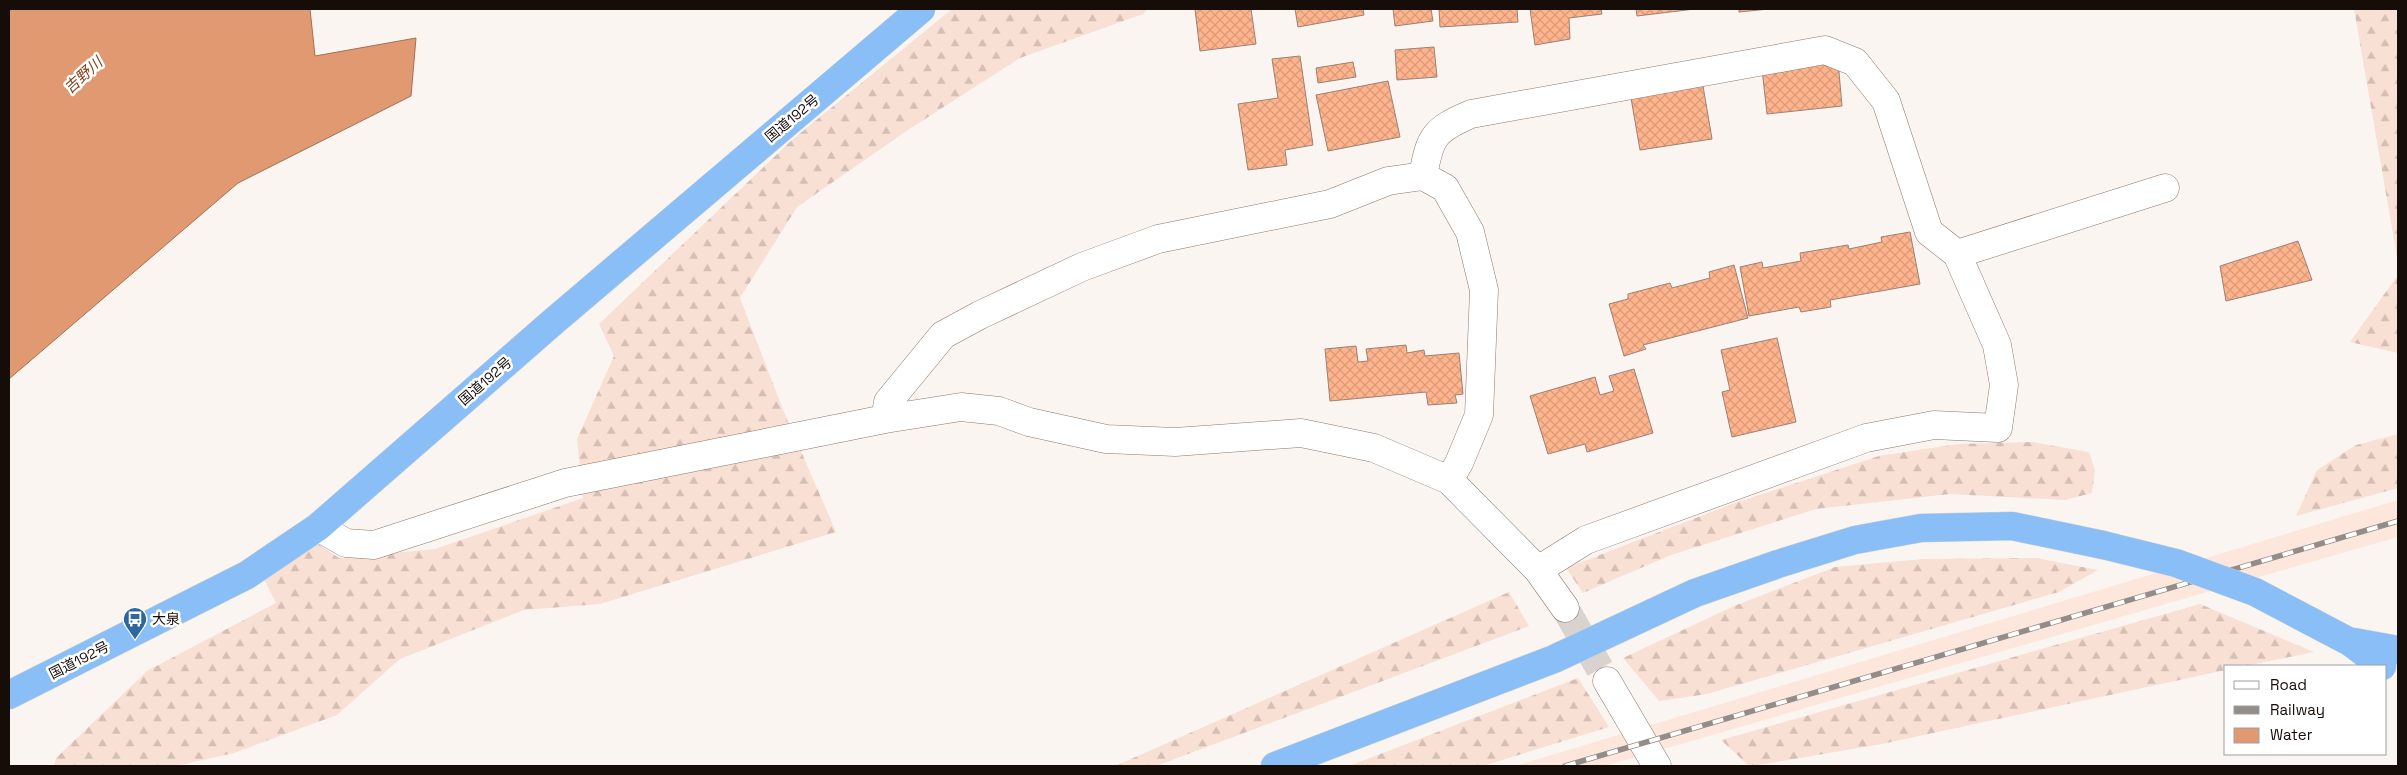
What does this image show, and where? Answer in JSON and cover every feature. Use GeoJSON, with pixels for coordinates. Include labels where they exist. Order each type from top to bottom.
{"type":"FeatureCollection","features":[{"type":"Feature","properties":{"kind":"highway","name":"国道192号"},"geometry":{"type":"LineString","coordinates":[[9,695],[247,575],[318,527],[554,321],[921,9]]}},
{"type":"Feature","properties":{"kind":"highway"},"geometry":{"type":"LineString","coordinates":[[1275,766],[1554,659],[1695,593],[1855,540],[1921,528],[2012,526],[2103,545],[2185,566],[2255,592],[2350,642],[2381,665]]}},
{"type":"Feature","properties":{"kind":"highway"},"geometry":{"type":"LineString","coordinates":[[2350,642],[2398,650]]}},
{"type":"Feature","properties":{"kind":"highway"},"geometry":{"type":"LineString","coordinates":[[2387,670],[2398,678]]}},
{"type":"Feature","properties":{"kind":"street"},"geometry":{"type":"LineString","coordinates":[[1423,176],[1428,147],[1445,125],[1471,114],[1825,50],[1855,62],[1886,101],[1929,232],[1957,254],[1996,345],[2004,385],[1998,428],[1934,425],[1866,438],[1586,540],[1538,570]]}},
{"type":"Feature","properties":{"kind":"street"},"geometry":{"type":"LineString","coordinates":[[885,420],[888,402],[943,335],[980,315],[1082,267],[1158,239],[1330,204],[1388,181],[1423,176],[1445,188],[1470,232],[1484,290],[1479,415],[1459,463],[1449,480]]}},
{"type":"Feature","properties":{"kind":"street"},"geometry":{"type":"LineString","coordinates":[[1957,254],[2165,188]]}},
{"type":"Feature","properties":{"kind":"street"},"geometry":{"type":"LineString","coordinates":[[318,527],[346,543],[374,545],[565,483],[885,420],[961,407],[999,411],[1029,422],[1106,439],[1175,442],[1301,433],[1374,448],[1449,480],[1538,570],[1564,608]]}},
{"type":"Feature","properties":{"kind":"street"},"geometry":{"type":"LineString","coordinates":[[1607,681],[1657,766]]}},
{"type":"Feature","properties":{"kind":"shaded area"},"geometry":{"type":"Polygon","coordinates":[[[2398,500],[2398,537],[1605,766],[1515,766],[2398,500]]]}},
{"type":"Feature","properties":{"kind":"green space"},"geometry":{"type":"Polygon","coordinates":[[[952,9],[1147,9],[1143,14],[1020,58],[908,130],[797,207],[740,298],[784,412],[836,532],[600,604],[524,610],[400,659],[337,715],[234,753],[176,766],[54,766],[56,758],[147,671],[276,603],[264,579],[315,542],[339,558],[435,549],[583,498],[577,439],[614,356],[599,324],[793,139],[952,9]]]}},
{"type":"Feature","properties":{"kind":"green space"},"geometry":{"type":"Polygon","coordinates":[[[2354,9],[2398,9],[2398,263],[2354,9]]]}},
{"type":"Feature","properties":{"kind":"green space"},"geometry":{"type":"Polygon","coordinates":[[[2398,275],[2398,353],[2350,342],[2398,275]]]}},
{"type":"Feature","properties":{"kind":"green space"},"geometry":{"type":"Polygon","coordinates":[[[2398,434],[2398,488],[2296,516],[2317,470],[2356,445],[2398,434]]]}},
{"type":"Feature","properties":{"kind":"green space"},"geometry":{"type":"Polygon","coordinates":[[[2032,442],[2089,452],[2095,470],[2092,493],[2065,500],[1950,494],[1816,509],[1671,555],[1583,593],[1566,568],[1732,504],[1879,456],[1958,444],[2032,442]]]}},
{"type":"Feature","properties":{"kind":"green space"},"geometry":{"type":"Polygon","coordinates":[[[2036,558],[2098,570],[2059,592],[1707,694],[1659,701],[1623,658],[1734,606],[1835,567],[1923,559],[2036,558]]]}},
{"type":"Feature","properties":{"kind":"green space"},"geometry":{"type":"Polygon","coordinates":[[[1509,592],[1529,626],[1156,766],[1115,766],[1509,592]]]}},
{"type":"Feature","properties":{"kind":"green space"},"geometry":{"type":"Polygon","coordinates":[[[2200,604],[2314,652],[2250,665],[2224,665],[2224,670],[1882,744],[1753,766],[1749,766],[1721,740],[2200,604]]]}},
{"type":"Feature","properties":{"kind":"green space"},"geometry":{"type":"Polygon","coordinates":[[[1578,678],[1609,727],[1483,766],[1349,766],[1578,678]]]}},
{"type":"Feature","properties":{"kind":"water","name":"吉野川"},"geometry":{"type":"Polygon","coordinates":[[[9,9],[310,9],[315,56],[416,38],[411,96],[238,183],[9,379],[9,9]]]}},
{"type":"Feature","properties":{"kind":"building"},"geometry":{"type":"Polygon","coordinates":[[[1195,9],[1251,9],[1256,44],[1200,51],[1195,9]]]}},
{"type":"Feature","properties":{"kind":"building"},"geometry":{"type":"Polygon","coordinates":[[[1295,9],[1363,9],[1364,15],[1298,27],[1295,9]]]}},
{"type":"Feature","properties":{"kind":"building"},"geometry":{"type":"Polygon","coordinates":[[[1393,9],[1431,9],[1433,21],[1395,26],[1393,9]]]}},
{"type":"Feature","properties":{"kind":"building"},"geometry":{"type":"Polygon","coordinates":[[[1439,9],[1517,9],[1518,22],[1440,27],[1439,9]]]}},
{"type":"Feature","properties":{"kind":"building"},"geometry":{"type":"Polygon","coordinates":[[[1530,9],[1601,9],[1602,14],[1569,18],[1570,39],[1535,45],[1530,9]]]}},
{"type":"Feature","properties":{"kind":"building"},"geometry":{"type":"Polygon","coordinates":[[[1636,9],[1695,9],[1637,16],[1636,9]]]}},
{"type":"Feature","properties":{"kind":"building"},"geometry":{"type":"Polygon","coordinates":[[[1739,9],[1769,9],[1739,12],[1739,9]]]}},
{"type":"Feature","properties":{"kind":"building"},"geometry":{"type":"Polygon","coordinates":[[[1434,47],[1437,77],[1397,80],[1395,50],[1434,47]]]}},
{"type":"Feature","properties":{"kind":"building"},"geometry":{"type":"Polygon","coordinates":[[[1300,56],[1313,145],[1285,150],[1287,165],[1248,170],[1238,104],[1278,98],[1272,59],[1300,56]]]}},
{"type":"Feature","properties":{"kind":"building"},"geometry":{"type":"Polygon","coordinates":[[[1838,61],[1842,106],[1767,114],[1762,69],[1838,61]]]}},
{"type":"Feature","properties":{"kind":"building"},"geometry":{"type":"Polygon","coordinates":[[[1353,62],[1356,77],[1318,83],[1316,68],[1353,62]]]}},
{"type":"Feature","properties":{"kind":"building"},"geometry":{"type":"Polygon","coordinates":[[[1388,81],[1400,137],[1328,151],[1316,95],[1388,81]]]}},
{"type":"Feature","properties":{"kind":"building"},"geometry":{"type":"Polygon","coordinates":[[[1703,86],[1712,139],[1640,150],[1631,98],[1703,86]]]}},
{"type":"Feature","properties":{"kind":"building"},"geometry":{"type":"Polygon","coordinates":[[[1910,232],[1920,284],[1830,300],[1831,307],[1801,312],[1799,307],[1749,316],[1740,267],[1762,262],[1763,268],[1801,261],[1800,253],[1848,245],[1849,249],[1882,242],[1881,237],[1910,232]]]}},
{"type":"Feature","properties":{"kind":"building"},"geometry":{"type":"Polygon","coordinates":[[[2298,241],[2312,280],[2226,301],[2220,266],[2298,241]]]}},
{"type":"Feature","properties":{"kind":"building"},"geometry":{"type":"Polygon","coordinates":[[[1734,265],[1748,318],[1643,345],[1646,349],[1624,356],[1609,304],[1628,299],[1628,294],[1670,283],[1672,288],[1710,278],[1709,272],[1734,265]]]}},
{"type":"Feature","properties":{"kind":"building"},"geometry":{"type":"Polygon","coordinates":[[[1777,338],[1796,422],[1732,437],[1722,392],[1730,390],[1721,350],[1777,338]]]}},
{"type":"Feature","properties":{"kind":"building"},"geometry":{"type":"Polygon","coordinates":[[[1406,345],[1407,353],[1424,350],[1425,356],[1459,353],[1463,394],[1455,395],[1457,403],[1428,405],[1426,392],[1330,401],[1325,349],[1356,346],[1358,362],[1368,361],[1366,349],[1406,345]]]}},
{"type":"Feature","properties":{"kind":"building"},"geometry":{"type":"Polygon","coordinates":[[[1634,369],[1653,433],[1587,452],[1585,444],[1548,454],[1530,396],[1595,377],[1600,395],[1614,391],[1609,376],[1634,369]]]}},
{"type":"Feature","properties":{"kind":"tunnel"},"geometry":{"type":"LineString","coordinates":[[1565,608],[1607,681]]}},
{"type":"Feature","properties":{"kind":"railway"},"geometry":{"type":"LineString","coordinates":[[1565,766],[2398,521]]}},
{"type":"Feature","properties":{"kind":"place","name":"大泉"},"geometry":{"type":"Point","coordinates":[135,640]}}]}
